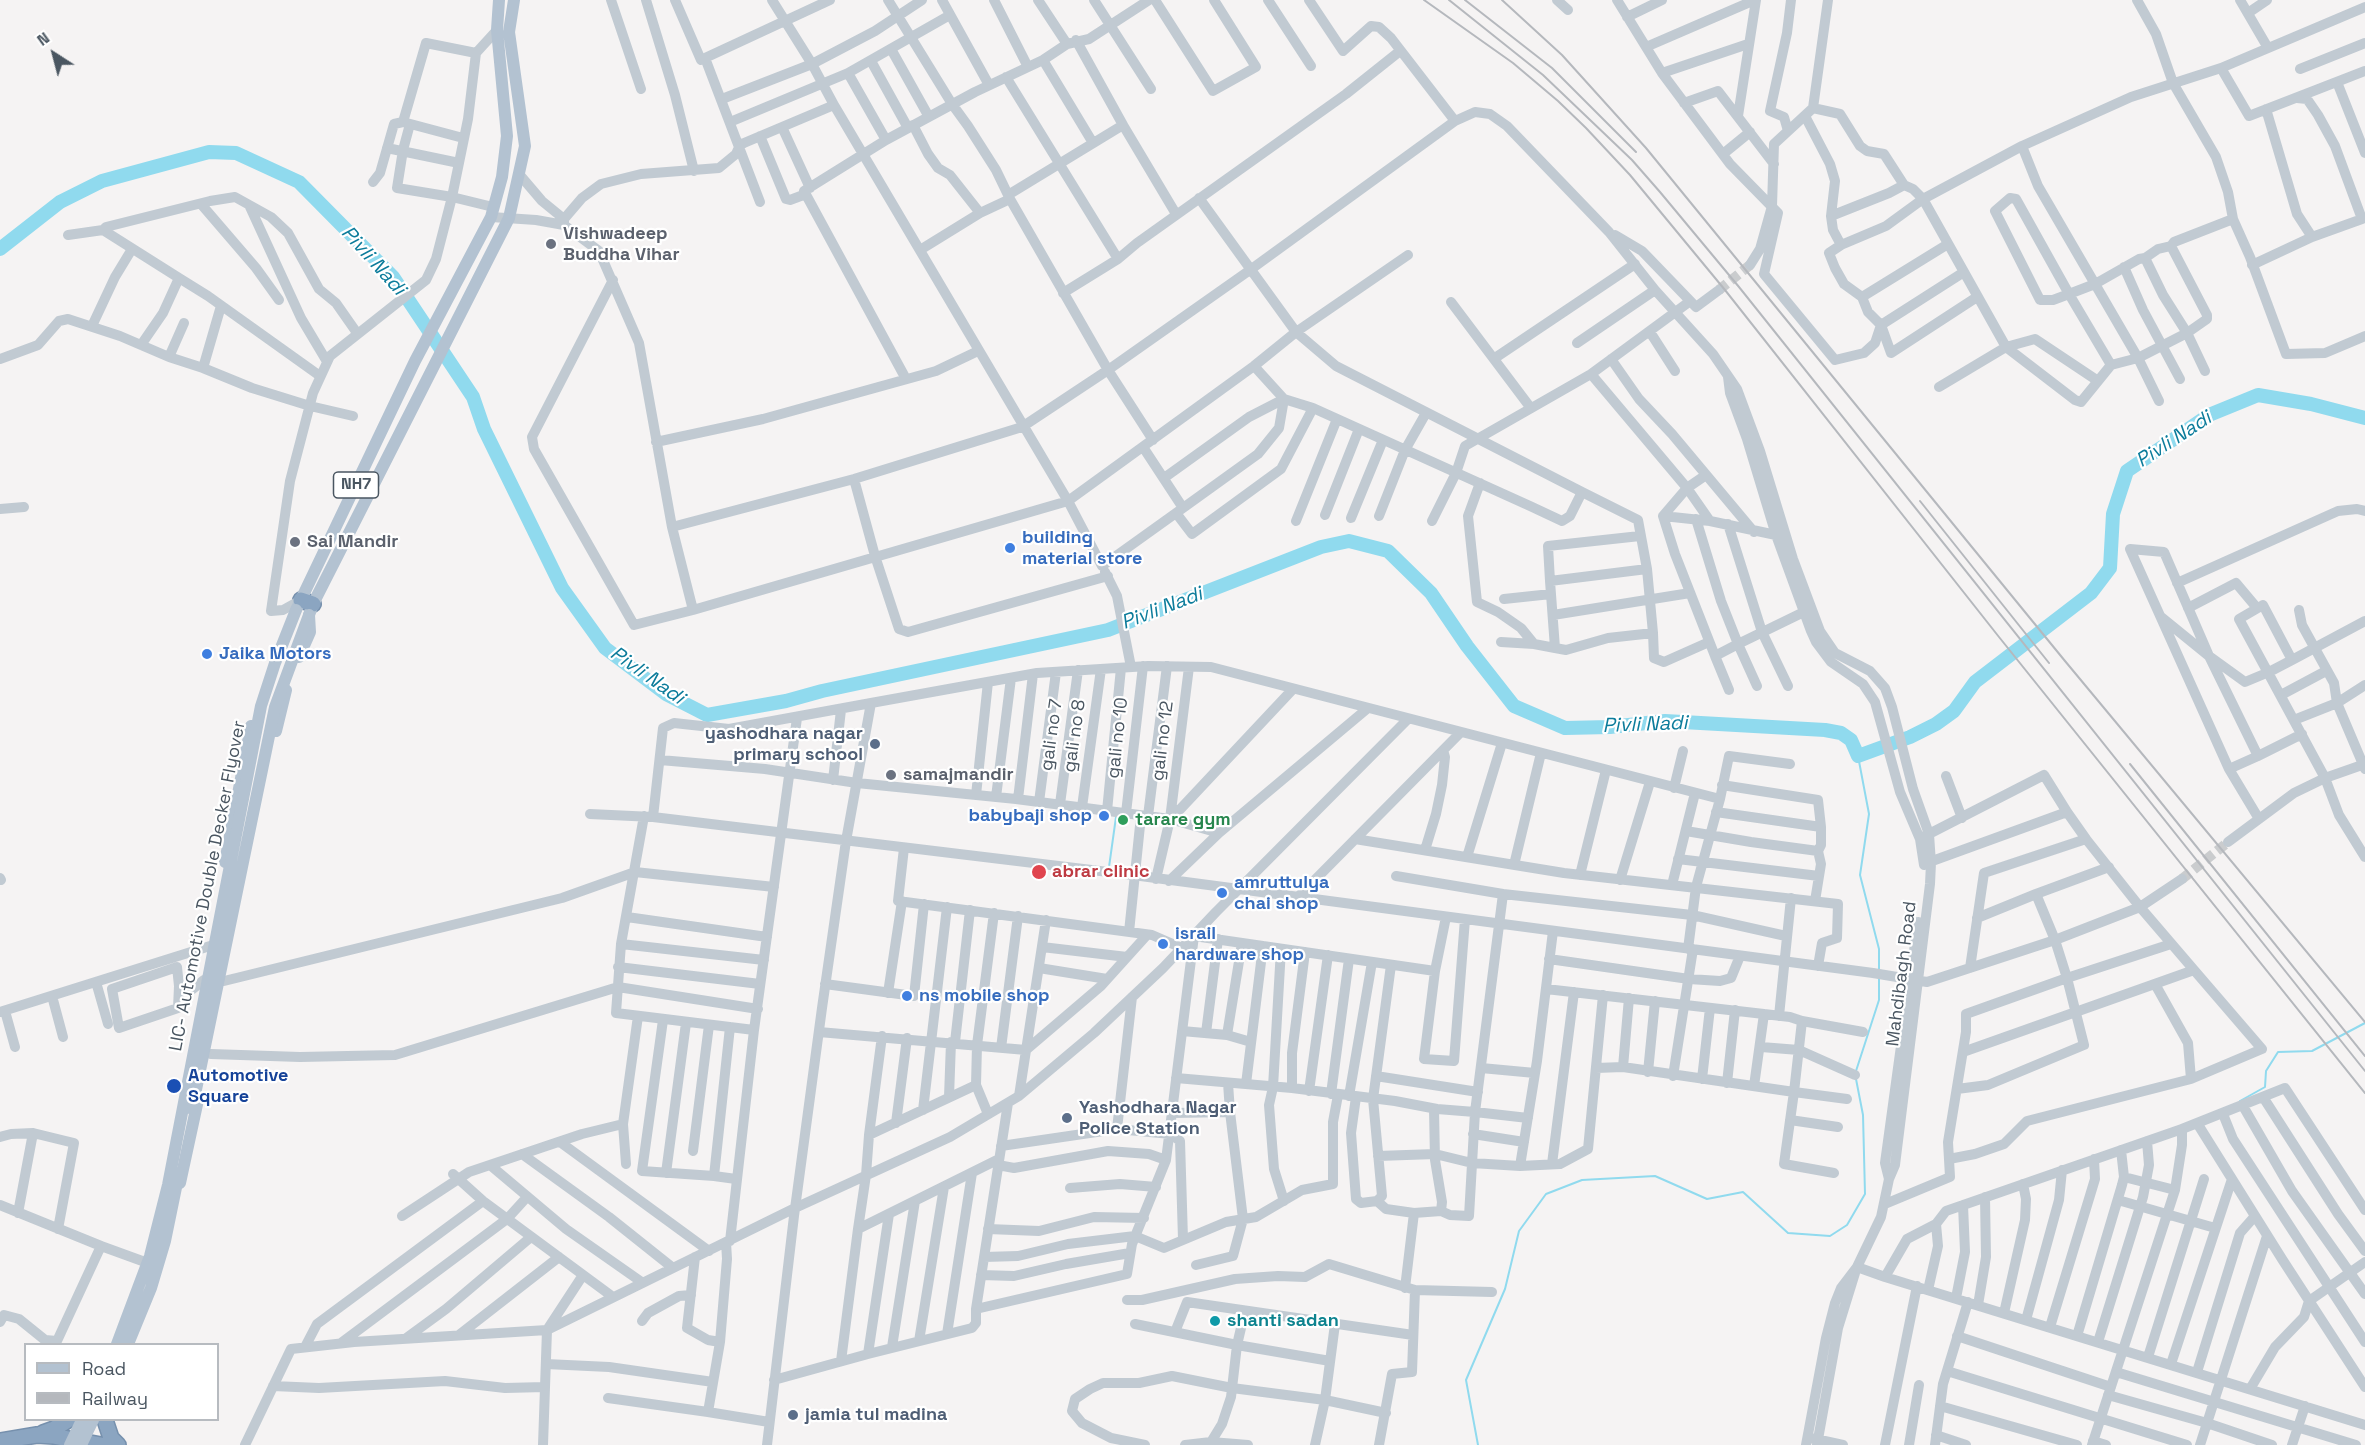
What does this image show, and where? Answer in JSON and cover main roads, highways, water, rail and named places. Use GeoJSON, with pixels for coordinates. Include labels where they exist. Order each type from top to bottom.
{"type":"FeatureCollection","features":[{"type":"Feature","properties":{"kind":"highway"},"geometry":{"type":"LineString","coordinates":[[0,1441],[54,1430],[65,1421]]}},
{"type":"Feature","properties":{"kind":"highway"},"geometry":{"type":"LineString","coordinates":[[106,1421],[111,1438],[118,1445]]}},
{"type":"Feature","properties":{"kind":"highway"},"geometry":{"type":"LineString","coordinates":[[37,1435],[77,1444]]}},
{"type":"Feature","properties":{"kind":"main road","name":"NH7"},"geometry":{"type":"LineString","coordinates":[[305,607],[415,361],[492,212],[502,177],[507,136],[497,30],[500,0]]}},
{"type":"Feature","properties":{"kind":"main road"},"geometry":{"type":"LineString","coordinates":[[115,1343],[145,1262],[160,1202],[204,980],[241,771],[256,705],[286,621],[305,607],[432,370],[509,218],[525,146],[509,32],[514,0]]}},
{"type":"Feature","properties":{"kind":"main road"},"geometry":{"type":"LineString","coordinates":[[134,1343],[165,1254],[224,981],[265,773],[289,678],[310,632],[305,607]]}},
{"type":"Feature","properties":{"kind":"main road","name":"LIC- Automotive Double Decker Flyover"},"geometry":{"type":"LineString","coordinates":[[115,1343],[150,1256],[168,1185],[261,706],[275,663],[305,607]]}},
{"type":"Feature","properties":{"kind":"main road","name":"LIC- Automotive Double Decker Flyover"},"geometry":{"type":"LineString","coordinates":[[128,1343],[151,1288],[165,1241],[270,730],[305,607]]}},
{"type":"Feature","properties":{"kind":"main road"},"geometry":{"type":"LineString","coordinates":[[77,1421],[77,1444]]}},
{"type":"Feature","properties":{"kind":"main road"},"geometry":{"type":"LineString","coordinates":[[77,1444],[82,1421]]}},
{"type":"Feature","properties":{"kind":"main road"},"geometry":{"type":"LineString","coordinates":[[77,1444],[92,1421]]}},
{"type":"Feature","properties":{"kind":"main road"},"geometry":{"type":"LineString","coordinates":[[77,1444],[97,1421]]}},
{"type":"Feature","properties":{"kind":"waterway","name":"Pivli Nadi"},"geometry":{"type":"LineString","coordinates":[[0,249],[60,202],[102,181],[209,152],[236,153],[299,182],[393,277],[473,397],[484,429],[562,588],[605,648],[666,694],[707,715],[786,701],[822,691],[1108,630],[1321,547],[1349,541],[1388,551],[1431,593],[1467,646],[1514,706],[1565,728],[1610,727],[1665,721],[1825,730],[1841,733],[1851,740],[1858,756],[1910,737],[1936,724],[1954,711],[1975,682],[2091,593],[2110,568],[2113,514],[2127,471],[2209,415],[2258,395],[2311,404],[2365,418]]}},
{"type":"Feature","properties":{"kind":"waterway"},"geometry":{"type":"LineString","coordinates":[[1858,756],[1869,814],[1860,875],[1879,949],[1879,969]]}},
{"type":"Feature","properties":{"kind":"waterway"},"geometry":{"type":"LineString","coordinates":[[1109,867],[1116,817]]}},
{"type":"Feature","properties":{"kind":"waterway"},"geometry":{"type":"LineString","coordinates":[[1856,1071],[1879,1000],[1879,978]]}},
{"type":"Feature","properties":{"kind":"waterway"},"geometry":{"type":"LineString","coordinates":[[2240,1101],[2265,1087],[2266,1071],[2278,1052],[2312,1051],[2365,1023]]}},
{"type":"Feature","properties":{"kind":"waterway"},"geometry":{"type":"LineString","coordinates":[[1478,1445],[1466,1380],[1505,1289],[1519,1231],[1546,1194],[1582,1180],[1655,1176],[1707,1199],[1743,1192],[1788,1233],[1830,1236],[1847,1225],[1865,1194],[1863,1115],[1856,1079]]}},
{"type":"Feature","properties":{"kind":"tunnel"},"geometry":{"type":"LineString","coordinates":[[1719,290],[1750,265]]}},
{"type":"Feature","properties":{"kind":"tunnel"},"geometry":{"type":"LineString","coordinates":[[2182,879],[2228,842]]}},
{"type":"Feature","properties":{"kind":"railway"},"geometry":{"type":"LineString","coordinates":[[1424,0],[1513,63],[1558,101],[1630,175],[1725,290],[1999,637],[2365,1093]]}},
{"type":"Feature","properties":{"kind":"railway"},"geometry":{"type":"LineString","coordinates":[[1449,0],[1543,75],[1632,160],[1660,192],[1739,287],[2365,1071]]}},
{"type":"Feature","properties":{"kind":"railway"},"geometry":{"type":"LineString","coordinates":[[1465,0],[1552,68],[1636,152]]}},
{"type":"Feature","properties":{"kind":"railway"},"geometry":{"type":"LineString","coordinates":[[1502,0],[1562,55],[1646,148],[2065,661],[2365,1022]]}},
{"type":"Feature","properties":{"kind":"railway"},"geometry":{"type":"LineString","coordinates":[[1920,501],[2049,663]]}},
{"type":"Feature","properties":{"kind":"railway"},"geometry":{"type":"LineString","coordinates":[[2130,764],[2365,1056]]}},
{"type":"Feature","properties":{"kind":"railway"},"geometry":{"type":"LineString","coordinates":[[121,1343],[161,1227],[194,1066]]}},
{"type":"Feature","properties":{"kind":"railway"},"geometry":{"type":"LineString","coordinates":[[72,1445],[84,1421]]}},
{"type":"Feature","properties":{"kind":"place","name":"Vishwadeep Buddha Vihar"},"geometry":{"type":"Point","coordinates":[551,244]}},
{"type":"Feature","properties":{"kind":"place","name":"Sai Mandir"},"geometry":{"type":"Point","coordinates":[295,542]}},
{"type":"Feature","properties":{"kind":"place","name":"building material store"},"geometry":{"type":"Point","coordinates":[1010,548]}},
{"type":"Feature","properties":{"kind":"place","name":"Jaika Motors"},"geometry":{"type":"Point","coordinates":[207,654]}},
{"type":"Feature","properties":{"kind":"place","name":"yashodhara nagar primary school"},"geometry":{"type":"Point","coordinates":[875,744]}},
{"type":"Feature","properties":{"kind":"place","name":"samajmandir"},"geometry":{"type":"Point","coordinates":[891,775]}},
{"type":"Feature","properties":{"kind":"place","name":"babybaji shop"},"geometry":{"type":"Point","coordinates":[1104,816]}},
{"type":"Feature","properties":{"kind":"place","name":"tarare gym"},"geometry":{"type":"Point","coordinates":[1123,820]}},
{"type":"Feature","properties":{"kind":"place","name":"abrar clinic"},"geometry":{"type":"Point","coordinates":[1039,872]}},
{"type":"Feature","properties":{"kind":"place","name":"amruttulya chai shop"},"geometry":{"type":"Point","coordinates":[1222,893]}},
{"type":"Feature","properties":{"kind":"place","name":"israil hardware shop"},"geometry":{"type":"Point","coordinates":[1163,944]}},
{"type":"Feature","properties":{"kind":"place","name":"ns mobile shop"},"geometry":{"type":"Point","coordinates":[907,996]}},
{"type":"Feature","properties":{"kind":"place","name":"Automotive Square"},"geometry":{"type":"Point","coordinates":[174,1086]}},
{"type":"Feature","properties":{"kind":"place","name":"Yashodhara Nagar Police Station"},"geometry":{"type":"Point","coordinates":[1067,1118]}},
{"type":"Feature","properties":{"kind":"place","name":"shanti sadan"},"geometry":{"type":"Point","coordinates":[1215,1321]}},
{"type":"Feature","properties":{"kind":"place","name":"jamia tul madina"},"geometry":{"type":"Point","coordinates":[793,1415]}}]}
